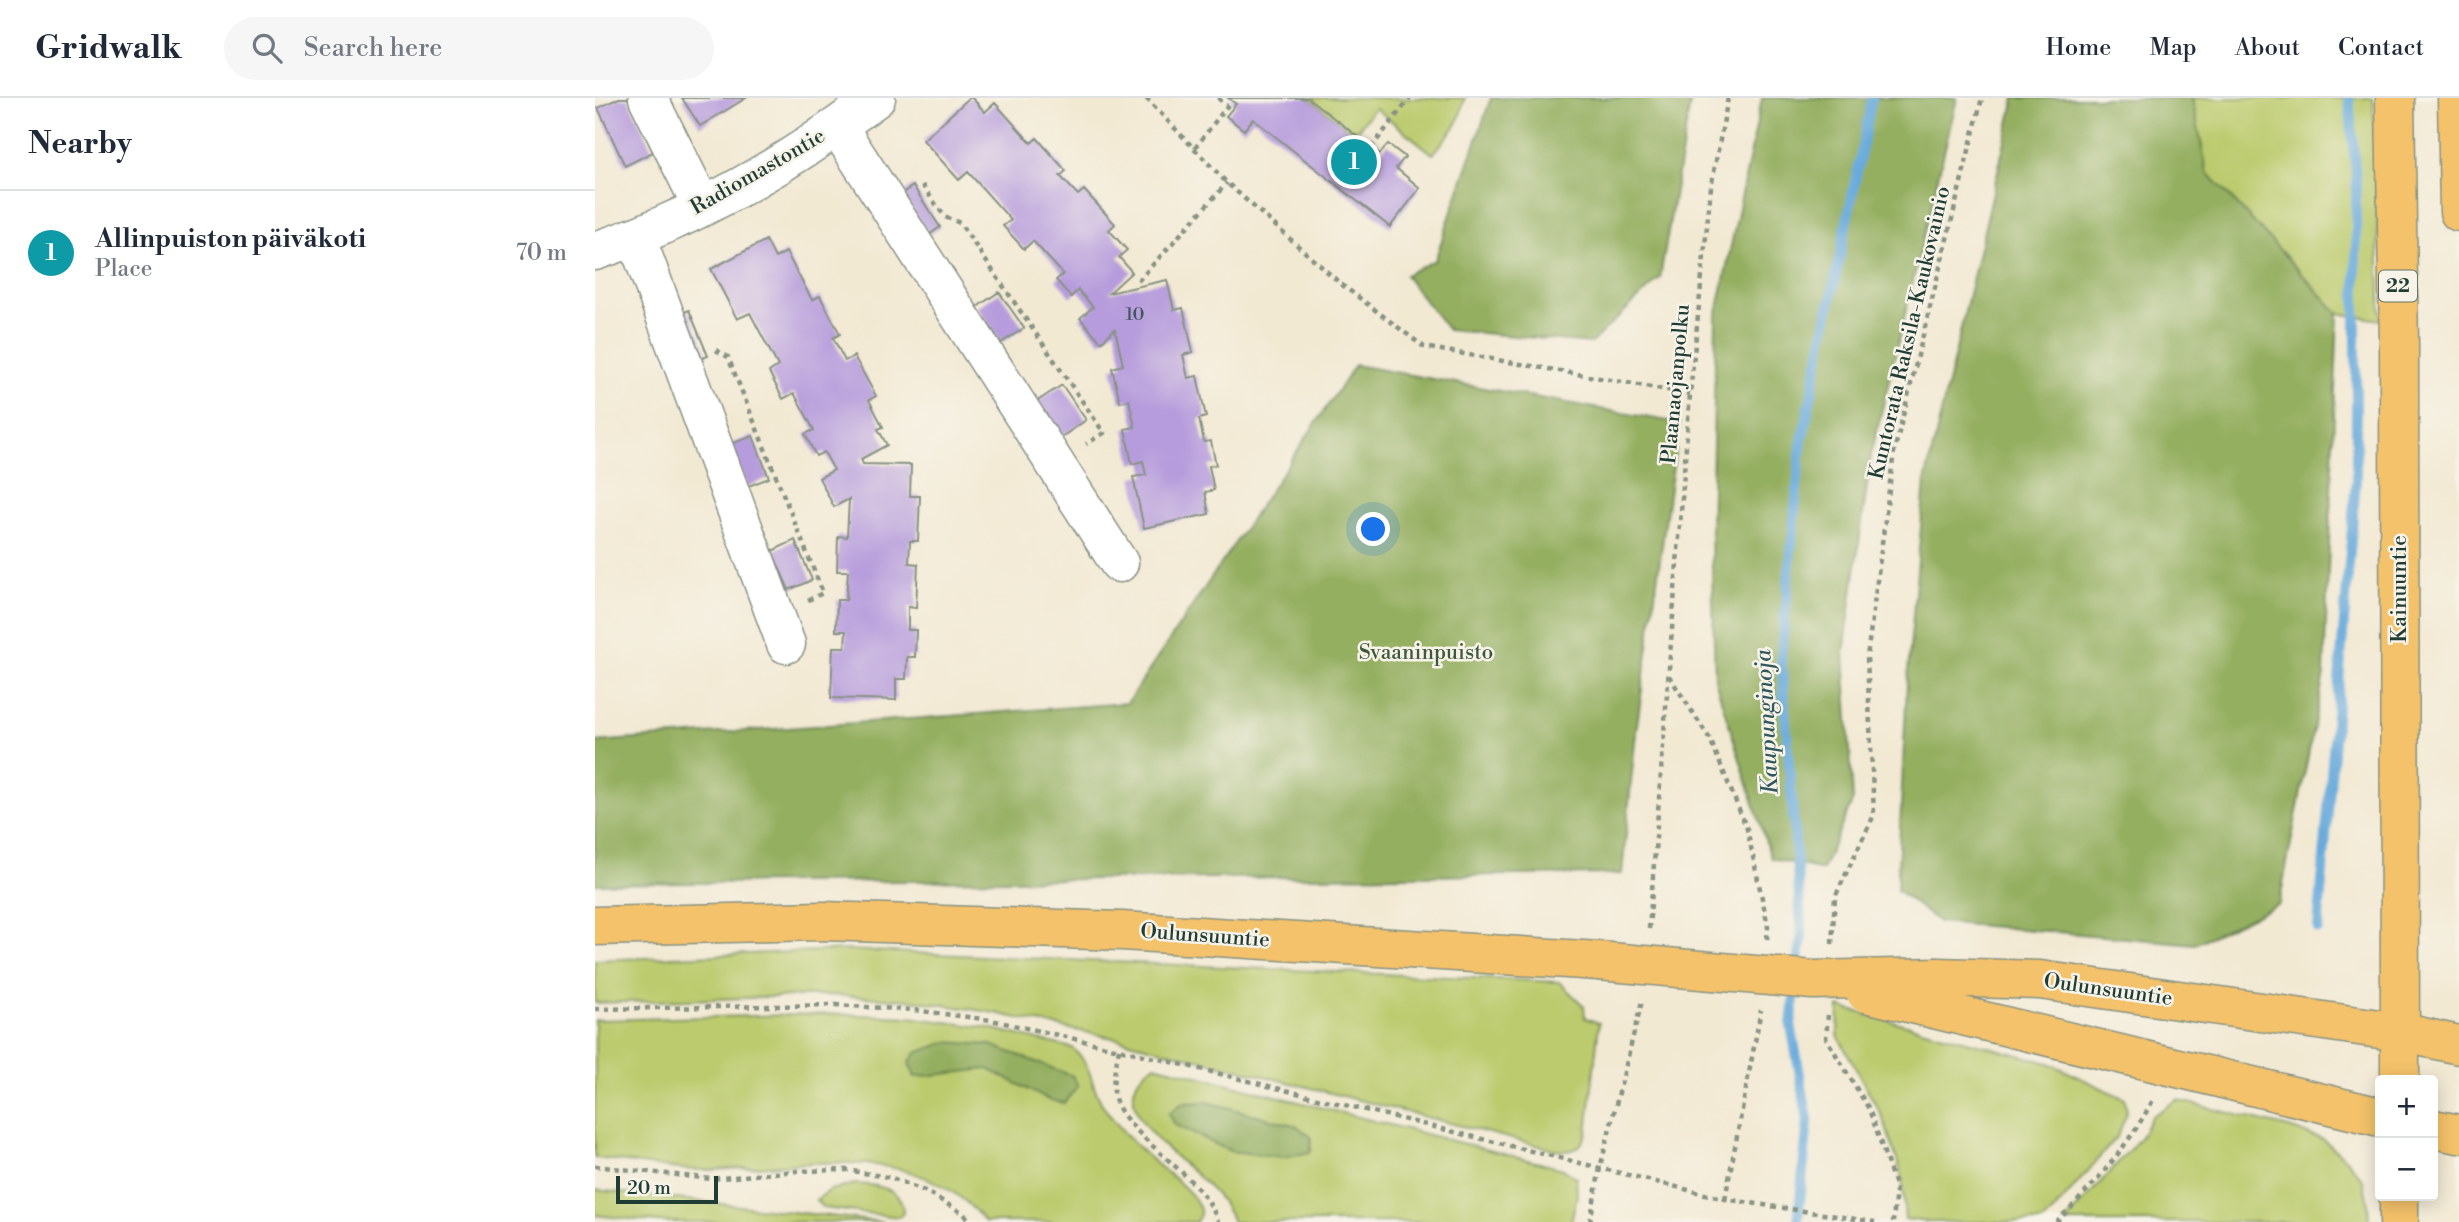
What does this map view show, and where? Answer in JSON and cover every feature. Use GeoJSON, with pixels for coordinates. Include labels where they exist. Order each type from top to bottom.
{"type":"FeatureCollection","features":[{"type":"Feature","properties":{"kind":"main road","name":"Kainuuntie"},"geometry":{"type":"LineString","coordinates":[[2395,98],[2399,345],[2400,1075]]}},
{"type":"Feature","properties":{"kind":"main road"},"geometry":{"type":"LineString","coordinates":[[2457,98],[2459,212]]}},
{"type":"Feature","properties":{"kind":"main road","name":"Oulunsuuntie"},"geometry":{"type":"LineString","coordinates":[[595,926],[823,921],[1108,931],[1599,961],[1824,978],[1936,993],[2171,1065],[2375,1116]]}},
{"type":"Feature","properties":{"kind":"main road","name":"Oulunsuuntie"},"geometry":{"type":"LineString","coordinates":[[1936,993],[2040,980],[2400,1032],[2459,1045]]}},
{"type":"Feature","properties":{"kind":"main road"},"geometry":{"type":"LineString","coordinates":[[2438,1130],[2459,1134]]}},
{"type":"Feature","properties":{"kind":"main road"},"geometry":{"type":"LineString","coordinates":[[2399,1201],[2399,1222]]}},
{"type":"Feature","properties":{"kind":"street"},"geometry":{"type":"LineString","coordinates":[[648,98],[702,205]]}},
{"type":"Feature","properties":{"kind":"street","name":"Radiomastontie"},"geometry":{"type":"LineString","coordinates":[[595,251],[636,237],[740,188],[838,127],[876,98]]}},
{"type":"Feature","properties":{"kind":"street"},"geometry":{"type":"LineString","coordinates":[[838,127],[1119,563]]}},
{"type":"Feature","properties":{"kind":"street"},"geometry":{"type":"LineString","coordinates":[[636,237],[780,629]]}},
{"type":"Feature","properties":{"kind":"path"},"geometry":{"type":"LineString","coordinates":[[1146,98],[1227,183],[1341,284],[1424,346],[1690,394]]}},
{"type":"Feature","properties":{"kind":"path"},"geometry":{"type":"LineString","coordinates":[[1219,98],[1227,106]]}},
{"type":"Feature","properties":{"kind":"path"},"geometry":{"type":"LineString","coordinates":[[1371,148],[1410,98]]}},
{"type":"Feature","properties":{"kind":"path","name":"Plaanaojanpolku"},"geometry":{"type":"LineString","coordinates":[[1728,98],[1711,187],[1690,394],[1668,675],[1710,739],[1747,829],[1768,926],[1766,952]]}},
{"type":"Feature","properties":{"kind":"path","name":"Kuntorata Raksila-Kaukovainio"},"geometry":{"type":"LineString","coordinates":[[1893,1222],[1896,1188],[1869,1109],[1826,1038],[1824,978],[1835,897],[1874,815],[1867,657],[1894,452],[1982,98]]}},
{"type":"Feature","properties":{"kind":"path"},"geometry":{"type":"LineString","coordinates":[[1195,148],[1231,101]]}},
{"type":"Feature","properties":{"kind":"path"},"geometry":{"type":"LineString","coordinates":[[921,183],[945,216],[960,223],[1104,433],[1055,463]]}},
{"type":"Feature","properties":{"kind":"path"},"geometry":{"type":"LineString","coordinates":[[1138,281],[1227,183]]}},
{"type":"Feature","properties":{"kind":"path"},"geometry":{"type":"LineString","coordinates":[[712,348],[728,357],[823,593],[780,629]]}},
{"type":"Feature","properties":{"kind":"path"},"geometry":{"type":"LineString","coordinates":[[595,1009],[836,1005],[913,1010],[991,1020],[1119,1049],[1725,1199],[1875,1222]]}},
{"type":"Feature","properties":{"kind":"path"},"geometry":{"type":"LineString","coordinates":[[1725,1199],[1762,1006]]}},
{"type":"Feature","properties":{"kind":"path"},"geometry":{"type":"LineString","coordinates":[[1119,1049],[1113,1080],[1115,1100],[1146,1143],[1205,1195],[1218,1222]]}},
{"type":"Feature","properties":{"kind":"path"},"geometry":{"type":"LineString","coordinates":[[2056,1222],[2086,1194],[2145,1114],[2171,1065]]}},
{"type":"Feature","properties":{"kind":"path"},"geometry":{"type":"LineString","coordinates":[[595,1166],[712,1180],[796,1171],[847,1170],[892,1178],[927,1192],[964,1213],[971,1222]]}},
{"type":"Feature","properties":{"kind":"green space"},"geometry":{"type":"Polygon","coordinates":[[[1308,98],[1465,98],[1457,124],[1433,154],[1375,108],[1354,134],[1308,98]]]}},
{"type":"Feature","properties":{"kind":"green space"},"geometry":{"type":"Polygon","coordinates":[[[1491,98],[1691,98],[1660,278],[1591,343],[1448,330],[1405,275],[1435,260],[1491,98]]]}},
{"type":"Feature","properties":{"kind":"green space"},"geometry":{"type":"Polygon","coordinates":[[[1762,98],[1957,98],[1871,455],[1844,653],[1853,800],[1822,870],[1771,858],[1715,680],[1711,532],[1716,318],[1762,98]]]}},
{"type":"Feature","properties":{"kind":"green space"},"geometry":{"type":"Polygon","coordinates":[[[2015,98],[2192,98],[2207,172],[2338,313],[2324,674],[2279,904],[2195,944],[1939,922],[1897,890],[1907,682],[1925,482],[2015,98]]]}},
{"type":"Feature","properties":{"kind":"green space"},"geometry":{"type":"Polygon","coordinates":[[[2192,98],[2373,98],[2381,320],[2338,313],[2207,172],[2192,98]]]}},
{"type":"Feature","properties":{"kind":"green space","name":"Svaaninpuisto"},"geometry":{"type":"Polygon","coordinates":[[[1355,365],[1679,423],[1636,732],[1622,874],[595,884],[595,742],[1127,703],[1355,365]]]}},
{"type":"Feature","properties":{"kind":"green space"},"geometry":{"type":"Polygon","coordinates":[[[846,950],[1559,982],[1584,1006],[1585,1018],[1599,1023],[1587,1133],[1577,1148],[1560,1151],[1118,1039],[990,1012],[912,1000],[832,995],[595,1003],[595,960],[846,950]]]}},
{"type":"Feature","properties":{"kind":"green space"},"geometry":{"type":"Polygon","coordinates":[[[1839,1007],[2049,1063],[2125,1099],[2127,1113],[2117,1137],[2042,1222],[1929,1222],[1905,1219],[1902,1175],[1882,1116],[1838,1036],[1839,1007]]]}},
{"type":"Feature","properties":{"kind":"green space"},"geometry":{"type":"Polygon","coordinates":[[[835,1014],[909,1017],[989,1028],[1072,1048],[1083,1060],[1098,1096],[1110,1116],[1141,1150],[1182,1185],[1195,1200],[1200,1209],[1196,1222],[985,1222],[958,1196],[928,1178],[894,1168],[858,1163],[698,1170],[595,1158],[595,1020],[835,1014]]]}},
{"type":"Feature","properties":{"kind":"green space"},"geometry":{"type":"Polygon","coordinates":[[[947,1042],[991,1045],[1073,1076],[1078,1086],[1064,1103],[1049,1100],[988,1069],[915,1077],[909,1063],[916,1053],[947,1042]]]}},
{"type":"Feature","properties":{"kind":"green space"},"geometry":{"type":"Polygon","coordinates":[[[1154,1065],[1563,1169],[1576,1178],[1577,1195],[1571,1222],[1233,1222],[1215,1194],[1164,1146],[1138,1113],[1133,1096],[1138,1080],[1154,1065]]]}},
{"type":"Feature","properties":{"kind":"green space"},"geometry":{"type":"Polygon","coordinates":[[[2177,1100],[2289,1128],[2324,1140],[2346,1159],[2363,1180],[2369,1222],[2065,1222],[2140,1138],[2152,1116],[2177,1100]]]}},
{"type":"Feature","properties":{"kind":"green space"},"geometry":{"type":"Polygon","coordinates":[[[1207,1102],[1297,1126],[1311,1137],[1311,1152],[1283,1157],[1230,1151],[1175,1125],[1169,1113],[1183,1103],[1207,1102]]]}},
{"type":"Feature","properties":{"kind":"green space"},"geometry":{"type":"Polygon","coordinates":[[[855,1184],[871,1185],[894,1193],[902,1204],[903,1213],[899,1217],[823,1208],[816,1200],[830,1190],[855,1184]]]}},
{"type":"Feature","properties":{"kind":"green space"},"geometry":{"type":"Polygon","coordinates":[[[595,1190],[884,1222],[659,1222],[595,1215],[595,1190]]]}},
{"type":"Feature","properties":{"kind":"building"},"geometry":{"type":"Polygon","coordinates":[[[619,98],[628,98],[653,152],[625,166],[598,108],[619,98]]]}},
{"type":"Feature","properties":{"kind":"building"},"geometry":{"type":"Polygon","coordinates":[[[682,98],[746,98],[700,126],[682,98]]]}},
{"type":"Feature","properties":{"kind":"building"},"geometry":{"type":"Polygon","coordinates":[[[969,98],[985,112],[995,103],[1031,143],[1037,138],[1066,171],[1060,176],[1078,195],[1084,190],[1115,224],[1109,230],[1127,250],[1119,257],[1132,272],[1109,293],[1167,280],[1174,310],[1183,308],[1193,352],[1183,355],[1188,378],[1197,376],[1206,417],[1199,419],[1204,442],[1211,441],[1216,465],[1209,466],[1214,490],[1205,492],[1209,514],[1144,528],[1133,477],[1146,475],[1143,461],[1132,464],[1125,429],[1135,427],[1129,400],[1120,402],[1112,368],[1123,365],[1115,329],[1101,342],[1080,318],[1093,307],[1078,290],[1071,297],[1056,280],[1063,274],[1033,241],[1024,249],[1003,226],[1011,220],[968,172],[959,180],[923,140],[969,98]]]}},
{"type":"Feature","properties":{"kind":"building"},"geometry":{"type":"Polygon","coordinates":[[[1228,98],[1308,98],[1380,154],[1388,144],[1405,157],[1396,168],[1420,188],[1390,227],[1253,119],[1244,130],[1226,116],[1236,104],[1228,98]]]}},
{"type":"Feature","properties":{"kind":"building"},"geometry":{"type":"Polygon","coordinates":[[[913,186],[940,227],[929,235],[901,194],[913,186]]]}},
{"type":"Feature","properties":{"kind":"building"},"geometry":{"type":"Polygon","coordinates":[[[766,240],[775,258],[786,252],[812,300],[820,296],[840,334],[833,338],[845,361],[854,356],[876,396],[869,400],[883,427],[878,429],[887,445],[861,459],[863,464],[911,465],[910,496],[920,496],[918,541],[910,541],[909,563],[918,564],[916,608],[908,607],[908,630],[916,630],[915,657],[907,657],[906,679],[896,679],[896,700],[831,698],[833,647],[845,647],[846,631],[836,631],[837,600],[846,600],[848,571],[837,571],[838,536],[847,537],[849,499],[834,507],[819,478],[834,470],[824,452],[816,456],[805,434],[814,430],[794,393],[783,399],[769,372],[778,366],[750,313],[737,319],[711,269],[766,240]]]}},
{"type":"Feature","properties":{"kind":"building"},"geometry":{"type":"Polygon","coordinates":[[[999,292],[1024,328],[1001,343],[977,307],[999,292]]]}},
{"type":"Feature","properties":{"kind":"building"},"geometry":{"type":"Polygon","coordinates":[[[689,310],[708,356],[695,361],[677,315],[689,310]]]}},
{"type":"Feature","properties":{"kind":"building"},"geometry":{"type":"Polygon","coordinates":[[[1062,385],[1086,420],[1060,438],[1036,402],[1062,385]]]}},
{"type":"Feature","properties":{"kind":"building"},"geometry":{"type":"Polygon","coordinates":[[[753,436],[769,478],[746,487],[730,444],[753,436]]]}},
{"type":"Feature","properties":{"kind":"building"},"geometry":{"type":"Polygon","coordinates":[[[795,540],[812,580],[789,590],[772,551],[795,540]]]}},
{"type":"Feature","properties":{"kind":"waterway","name":"Kaupunginoja"},"geometry":{"type":"LineString","coordinates":[[1798,1222],[1808,1120],[1791,1025],[1802,934],[1781,657],[1801,446],[1872,98]]}},
{"type":"Feature","properties":{"kind":"waterway"},"geometry":{"type":"LineString","coordinates":[[2318,929],[2356,480],[2356,177],[2349,98]]}},
{"type":"Feature","properties":{"kind":"place","name":"Allinpuiston päiväkoti"},"geometry":{"type":"Point","coordinates":[1354,162]}}]}
